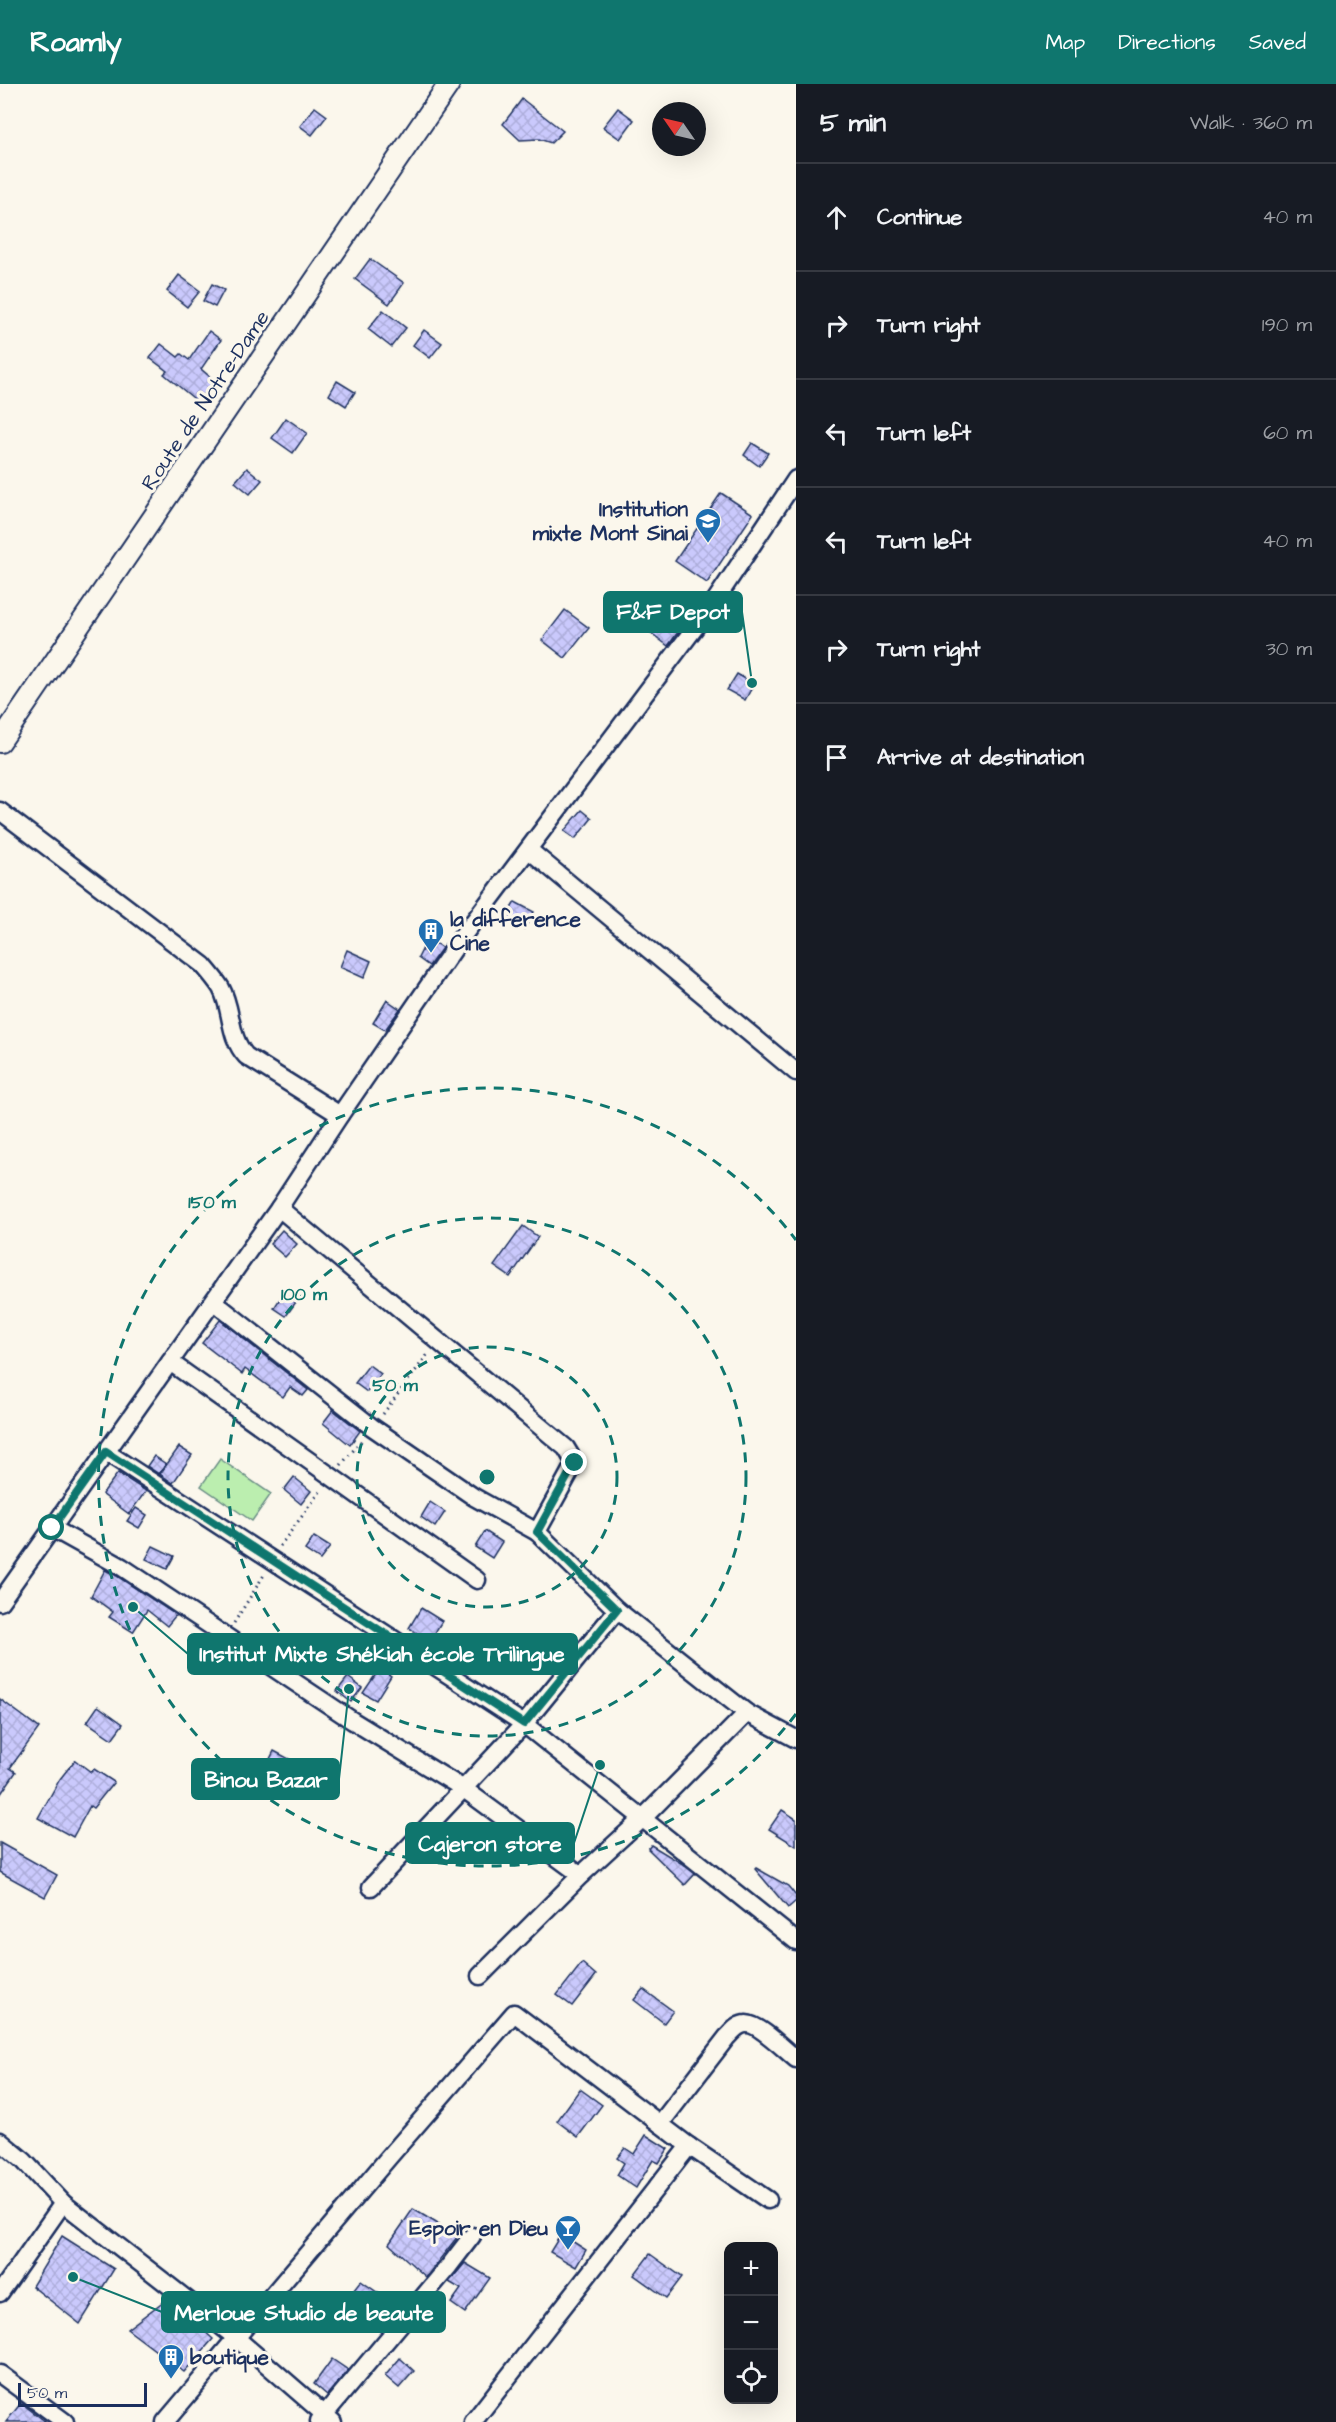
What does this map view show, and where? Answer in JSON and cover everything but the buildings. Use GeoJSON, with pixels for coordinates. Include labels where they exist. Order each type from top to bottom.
{"type":"FeatureCollection","features":[{"type":"Feature","properties":{"kind":"street","name":"Route de Notre-Dame"},"geometry":{"type":"LineString","coordinates":[[0,742],[449,84]]}},
{"type":"Feature","properties":{"kind":"street"},"geometry":{"type":"LineString","coordinates":[[0,1602],[279,1209],[340,1114],[462,937],[716,601],[796,479]]}},
{"type":"Feature","properties":{"kind":"street"},"geometry":{"type":"LineString","coordinates":[[0,811],[203,965],[222,989],[234,1036],[238,1047],[246,1056],[340,1114]]}},
{"type":"Feature","properties":{"kind":"street"},"geometry":{"type":"LineString","coordinates":[[529,850],[796,1072]]}},
{"type":"Feature","properties":{"kind":"street"},"geometry":{"type":"LineString","coordinates":[[279,1209],[566,1448],[575,1463],[537,1532]]}},
{"type":"Feature","properties":{"kind":"street"},"geometry":{"type":"LineString","coordinates":[[214,1302],[372,1427],[474,1497],[537,1532],[617,1610],[747,1713],[796,1738]]}},
{"type":"Feature","properties":{"kind":"street"},"geometry":{"type":"LineString","coordinates":[[170,1362],[477,1580]]}},
{"type":"Feature","properties":{"kind":"street"},"geometry":{"type":"LineString","coordinates":[[106,1452],[524,1724],[796,1941]]}},
{"type":"Feature","properties":{"kind":"street"},"geometry":{"type":"LineString","coordinates":[[52,1528],[122,1567],[353,1721],[464,1789],[581,1875]]}},
{"type":"Feature","properties":{"kind":"street"},"geometry":{"type":"LineString","coordinates":[[371,1887],[524,1724],[617,1610]]}},
{"type":"Feature","properties":{"kind":"street"},"geometry":{"type":"LineString","coordinates":[[480,1976],[581,1875],[643,1818],[747,1713]]}},
{"type":"Feature","properties":{"kind":"street"},"geometry":{"type":"LineString","coordinates":[[165,2422],[514,2013],[689,2146],[768,2200]]}},
{"type":"Feature","properties":{"kind":"street"},"geometry":{"type":"LineString","coordinates":[[660,2124],[727,2037],[744,2024],[754,2025],[796,2059]]}},
{"type":"Feature","properties":{"kind":"street"},"geometry":{"type":"LineString","coordinates":[[0,2141],[24,2161],[63,2203],[236,2337],[326,2419],[472,2236]]}},
{"type":"Feature","properties":{"kind":"street"},"geometry":{"type":"LineString","coordinates":[[473,2422],[689,2146]]}},
{"type":"Feature","properties":{"kind":"street"},"geometry":{"type":"LineString","coordinates":[[0,2293],[63,2203]]}},
{"type":"Feature","properties":{"kind":"street"},"geometry":{"type":"LineString","coordinates":[[0,2374],[65,2422]]}},
{"type":"Feature","properties":{"kind":"green space"},"geometry":{"type":"Polygon","coordinates":[[[220,1459],[271,1494],[252,1521],[201,1486],[220,1459]]]}},
{"type":"Feature","properties":{"kind":"place","name":"Institution mixte Mont Sinai"},"geometry":{"type":"Point","coordinates":[708,544]}},
{"type":"Feature","properties":{"kind":"place","name":"F&F Depot"},"geometry":{"type":"Point","coordinates":[752,683]}},
{"type":"Feature","properties":{"kind":"place","name":"la difference Cine"},"geometry":{"type":"Point","coordinates":[431,954]}},
{"type":"Feature","properties":{"kind":"place","name":"Institut Mixte Shékiah école Trilingue"},"geometry":{"type":"Point","coordinates":[133,1607]}},
{"type":"Feature","properties":{"kind":"place","name":"Binou Bazar"},"geometry":{"type":"Point","coordinates":[349,1689]}},
{"type":"Feature","properties":{"kind":"place","name":"Cajeron store"},"geometry":{"type":"Point","coordinates":[600,1765]}},
{"type":"Feature","properties":{"kind":"place","name":"Espoir en Dieu"},"geometry":{"type":"Point","coordinates":[568,2251]}},
{"type":"Feature","properties":{"kind":"place","name":"Merloue Studio de beaute"},"geometry":{"type":"Point","coordinates":[73,2277]}},
{"type":"Feature","properties":{"kind":"place","name":"boutique"},"geometry":{"type":"Point","coordinates":[171,2380]}},
{"type":"Feature","properties":{"kind":"route"},"geometry":{"type":"LineString","coordinates":[[52,1528],[106,1452],[524,1724],[617,1610],[537,1532],[575,1463]]}}]}
